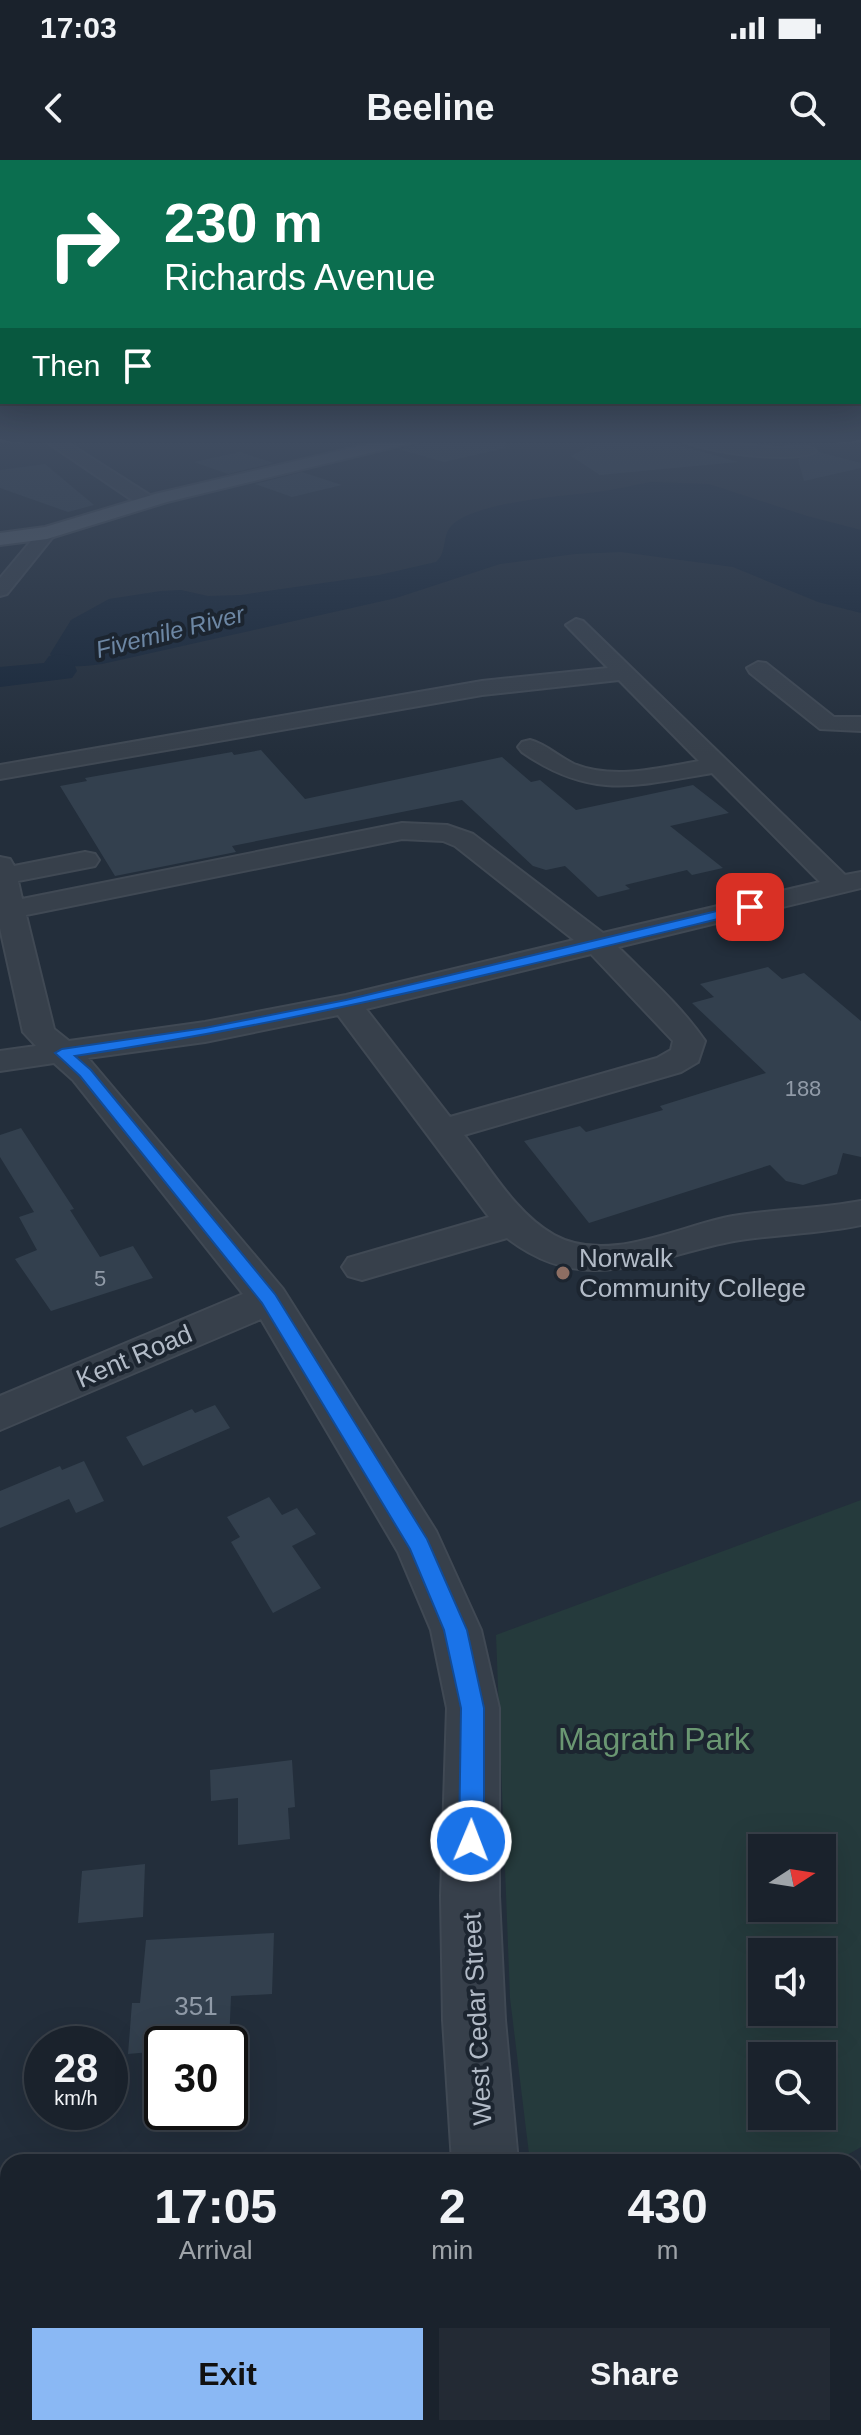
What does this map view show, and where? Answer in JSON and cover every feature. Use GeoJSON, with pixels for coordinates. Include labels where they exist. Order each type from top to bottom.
{"type":"FeatureCollection","features":[{"type":"Feature","properties":{"kind":"street"},"geometry":{"type":"LineString","coordinates":[[0,590],[38,544]]}},
{"type":"Feature","properties":{"kind":"street"},"geometry":{"type":"LineString","coordinates":[[576,625],[717,765],[852,885]]}},
{"type":"Feature","properties":{"kind":"street"},"geometry":{"type":"LineString","coordinates":[[758,668],[828,724],[861,737]]}},
{"type":"Feature","properties":{"kind":"street"},"geometry":{"type":"LineString","coordinates":[[0,772],[118,741],[482,688],[625,673]]}},
{"type":"Feature","properties":{"kind":"street"},"geometry":{"type":"LineString","coordinates":[[828,724],[861,724]]}},
{"type":"Feature","properties":{"kind":"street"},"geometry":{"type":"LineString","coordinates":[[530,747],[568,771],[596,778],[629,778],[717,765]]}},
{"type":"Feature","properties":{"kind":"street"},"geometry":{"type":"LineString","coordinates":[[9,910],[402,831],[447,833],[464,840],[598,944],[689,1041],[686,1055],[669,1065],[443,1130]]}},
{"type":"Feature","properties":{"kind":"street"},"geometry":{"type":"LineString","coordinates":[[359,840],[383,866]]}},
{"type":"Feature","properties":{"kind":"street"},"geometry":{"type":"LineString","coordinates":[[1,870],[85,860]]}},
{"type":"Feature","properties":{"kind":"street","name":"West Cedar Street"},"geometry":{"type":"LineString","coordinates":[[1,870],[39,1032],[85,1073],[269,1299],[419,1545],[441,1591],[464,1664],[473,1708],[470,1896],[474,2020],[484,2154]]}},
{"type":"Feature","properties":{"kind":"street"},"geometry":{"type":"LineString","coordinates":[[0,1061],[205,1032],[346,1004],[852,885]]}},
{"type":"Feature","properties":{"kind":"street"},"geometry":{"type":"LineString","coordinates":[[346,1004],[513,1223],[524,1234],[555,1250],[585,1257],[643,1255],[732,1229],[861,1213]]}},
{"type":"Feature","properties":{"kind":"street"},"geometry":{"type":"LineString","coordinates":[[362,1267],[513,1223]]}},
{"type":"Feature","properties":{"kind":"street","name":"Kent Road"},"geometry":{"type":"LineString","coordinates":[[0,1414],[269,1299]]}},
{"type":"Feature","properties":{"kind":"green space","name":"Magrath Park"},"geometry":{"type":"Polygon","coordinates":[[[861,1500],[861,2147],[849,2154],[529,2154],[510,1998],[496,1635],[861,1500]]]}},
{"type":"Feature","properties":{"kind":"water"},"geometry":{"type":"Polygon","coordinates":[[[444,544],[861,544],[861,613],[818,602],[733,567],[621,552],[575,554],[500,564],[396,598],[102,664],[67,665],[50,654],[71,620],[109,599],[181,590],[208,596],[241,595],[379,575],[436,562],[444,544]]]}},
{"type":"Feature","properties":{"kind":"building"},"geometry":{"type":"Polygon","coordinates":[[[261,750],[305,799],[502,757],[531,782],[540,780],[576,810],[693,785],[729,813],[670,826],[723,868],[692,875],[687,870],[625,885],[630,889],[598,897],[565,866],[546,870],[533,866],[462,800],[232,846],[236,852],[115,876],[60,786],[87,781],[85,778],[232,752],[234,755],[261,750]]]}},
{"type":"Feature","properties":{"kind":"building"},"geometry":{"type":"Polygon","coordinates":[[[768,967],[782,979],[804,973],[861,1021],[861,1157],[843,1153],[837,1174],[803,1185],[786,1181],[770,1165],[589,1223],[524,1141],[580,1126],[586,1132],[663,1110],[660,1106],[766,1073],[692,1003],[714,997],[700,984],[768,967]]]}},
{"type":"Feature","properties":{"kind":"building"},"geometry":{"type":"Polygon","coordinates":[[[21,1128],[74,1209],[70,1210],[100,1257],[133,1246],[153,1278],[51,1311],[15,1259],[37,1250],[19,1217],[34,1212],[0,1157],[0,1135],[21,1128]]]}},
{"type":"Feature","properties":{"kind":"building"},"geometry":{"type":"Polygon","coordinates":[[[215,1405],[230,1428],[143,1466],[126,1437],[192,1409],[195,1413],[215,1405]]]}},
{"type":"Feature","properties":{"kind":"building"},"geometry":{"type":"Polygon","coordinates":[[[84,1461],[104,1501],[76,1513],[69,1499],[0,1528],[0,1491],[60,1466],[62,1470],[84,1461]]]}},
{"type":"Feature","properties":{"kind":"building"},"geometry":{"type":"Polygon","coordinates":[[[269,1497],[282,1515],[297,1508],[316,1534],[292,1546],[321,1588],[273,1613],[231,1542],[240,1537],[227,1517],[269,1497]]]}},
{"type":"Feature","properties":{"kind":"building"},"geometry":{"type":"Polygon","coordinates":[[[292,1760],[295,1807],[288,1808],[290,1839],[238,1845],[238,1798],[211,1801],[210,1770],[292,1760]]]}},
{"type":"Feature","properties":{"kind":"building"},"geometry":{"type":"Polygon","coordinates":[[[145,1864],[143,1917],[78,1923],[82,1871],[145,1864]]]}},
{"type":"Feature","properties":{"kind":"building"},"geometry":{"type":"Polygon","coordinates":[[[274,1933],[272,1994],[231,1996],[230,2026],[144,2026],[144,2053],[128,2054],[132,2003],[140,2003],[146,1940],[274,1933]]]}},
{"type":"Feature","properties":{"kind":"waterway","name":"Fivemile River"},"geometry":{"type":"LineString","coordinates":[[0,677],[61,671],[60,663]]}},
{"type":"Feature","properties":{"kind":"place","name":"Norwalk Community College"},"geometry":{"type":"Point","coordinates":[563,1273]}},
{"type":"Feature","properties":{"kind":"route"},"geometry":{"type":"LineString","coordinates":[[471,1841],[473,1708],[456,1630],[419,1545],[269,1299],[85,1073],[62,1053],[205,1032],[346,1004],[750,907]]}}]}
